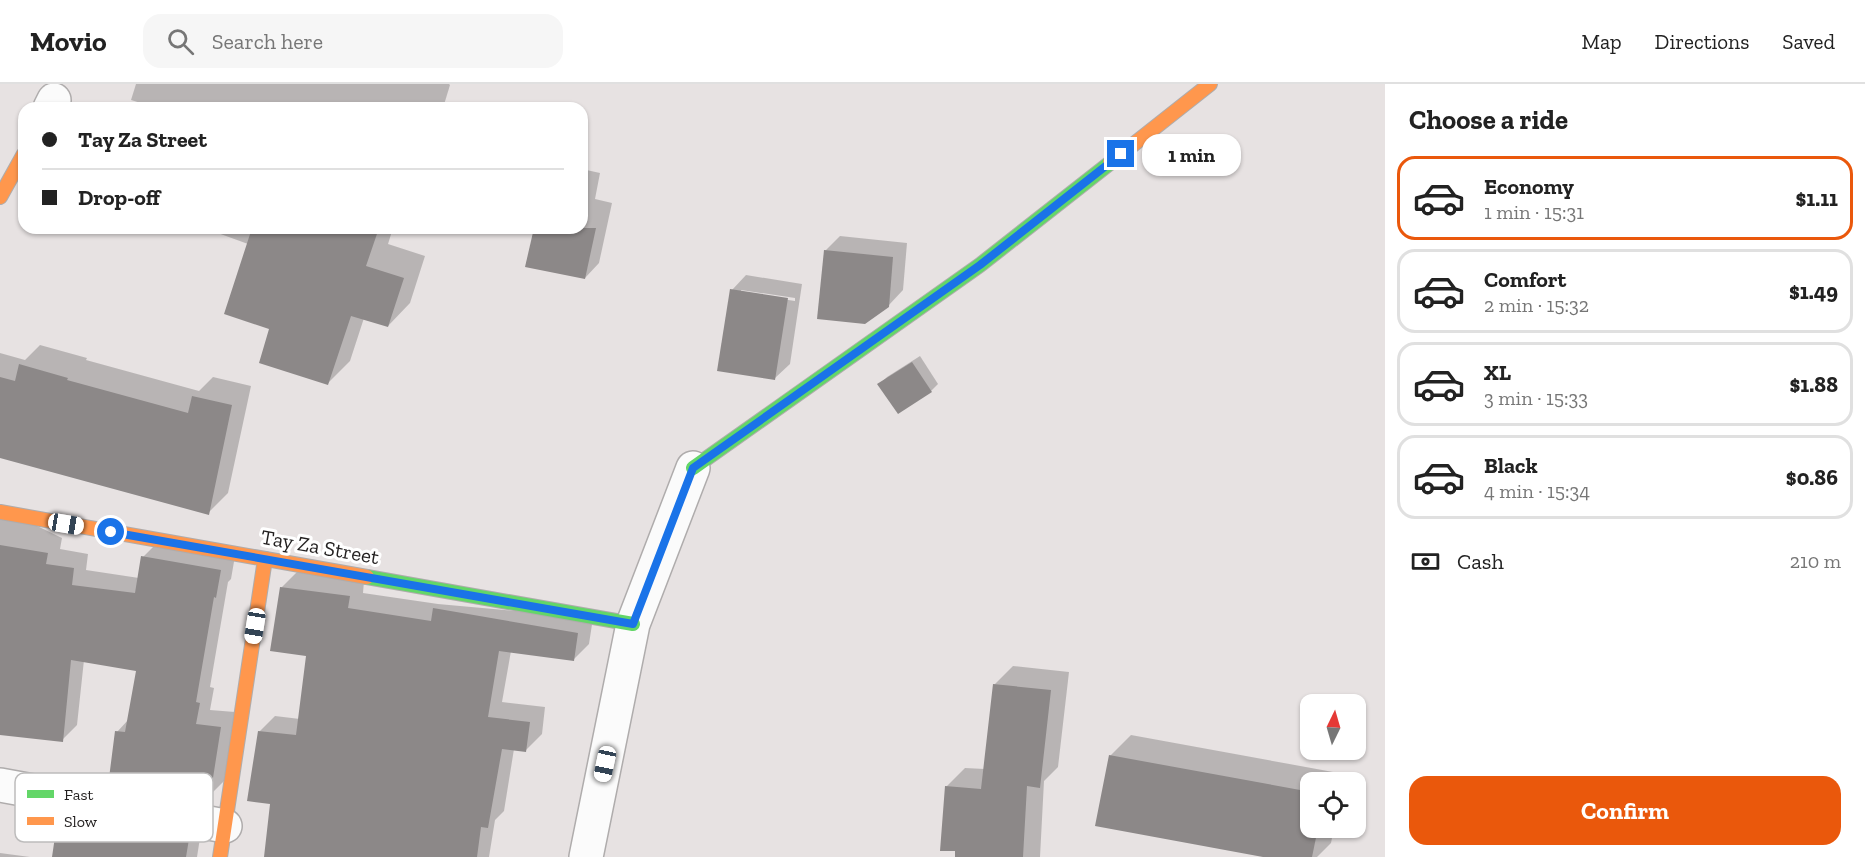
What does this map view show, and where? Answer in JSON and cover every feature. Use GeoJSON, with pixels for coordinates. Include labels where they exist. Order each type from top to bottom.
{"type":"FeatureCollection","features":[{"type":"Feature","properties":{"kind":"street"},"geometry":{"type":"LineString","coordinates":[[586,857],[633,624],[693,468],[980,265],[1210,84]]}},
{"type":"Feature","properties":{"kind":"street"},"geometry":{"type":"LineString","coordinates":[[0,197],[18,165]]}},
{"type":"Feature","properties":{"kind":"street","name":"Tay Za Street"},"geometry":{"type":"LineString","coordinates":[[0,512],[633,624]]}},
{"type":"Feature","properties":{"kind":"street"},"geometry":{"type":"LineString","coordinates":[[223,841],[266,559]]}},
{"type":"Feature","properties":{"kind":"street"},"geometry":{"type":"LineString","coordinates":[[0,785],[15,789]]}},
{"type":"Feature","properties":{"kind":"building"},"geometry":{"type":"Polygon","coordinates":[[[588,228],[596,228],[585,279],[525,267],[533,234],[588,234],[588,228]]]}},
{"type":"Feature","properties":{"kind":"building"},"geometry":{"type":"Polygon","coordinates":[[[250,234],[377,234],[366,266],[404,278],[388,327],[351,316],[328,385],[259,363],[269,329],[224,314],[250,234]]]}},
{"type":"Feature","properties":{"kind":"building"},"geometry":{"type":"Polygon","coordinates":[[[824,250],[893,257],[889,307],[865,324],[817,319],[824,250]]]}},
{"type":"Feature","properties":{"kind":"building"},"geometry":{"type":"Polygon","coordinates":[[[730,289],[788,298],[775,380],[717,371],[730,289]]]}},
{"type":"Feature","properties":{"kind":"building"},"geometry":{"type":"Polygon","coordinates":[[[912,362],[932,392],[898,414],[877,384],[912,362]]]}},
{"type":"Feature","properties":{"kind":"building"},"geometry":{"type":"Polygon","coordinates":[[[19,364],[68,378],[67,380],[188,413],[192,396],[232,405],[209,515],[0,458],[0,377],[15,381],[19,364]]]}},
{"type":"Feature","properties":{"kind":"building"},"geometry":{"type":"Polygon","coordinates":[[[0,545],[48,553],[46,564],[74,568],[72,585],[135,593],[141,556],[221,570],[216,598],[214,597],[196,702],[200,703],[196,724],[221,727],[213,778],[213,773],[110,773],[115,731],[125,732],[136,671],[71,660],[63,742],[0,735],[0,545]]]}},
{"type":"Feature","properties":{"kind":"building"},"geometry":{"type":"Polygon","coordinates":[[[280,587],[350,596],[348,608],[431,621],[433,608],[578,633],[574,661],[499,651],[488,717],[530,722],[526,752],[502,749],[488,828],[481,827],[477,857],[264,857],[270,804],[247,801],[258,731],[296,735],[306,656],[270,651],[280,587]]]}},
{"type":"Feature","properties":{"kind":"building"},"geometry":{"type":"Polygon","coordinates":[[[993,684],[1051,690],[1040,788],[1027,786],[1023,857],[955,857],[955,851],[940,851],[945,786],[981,789],[993,684]]]}},
{"type":"Feature","properties":{"kind":"building"},"geometry":{"type":"Polygon","coordinates":[[[1109,755],[1300,790],[1300,838],[1316,838],[1312,857],[1263,857],[1095,826],[1109,755]]]}},
{"type":"Feature","properties":{"kind":"building"},"geometry":{"type":"Polygon","coordinates":[[[54,842],[188,842],[186,857],[52,857],[54,842]]]}},
{"type":"Feature","properties":{"kind":"traffic: fast"},"geometry":{"type":"LineString","coordinates":[[693,468],[980,265],[1110,163]]}},
{"type":"Feature","properties":{"kind":"traffic: fast"},"geometry":{"type":"LineString","coordinates":[[367,577],[633,624]]}},
{"type":"Feature","properties":{"kind":"traffic: slow"},"geometry":{"type":"LineString","coordinates":[[1110,163],[1210,84]]}},
{"type":"Feature","properties":{"kind":"traffic: slow"},"geometry":{"type":"LineString","coordinates":[[0,197],[18,165]]}},
{"type":"Feature","properties":{"kind":"traffic: slow"},"geometry":{"type":"LineString","coordinates":[[0,512],[367,577]]}},
{"type":"Feature","properties":{"kind":"traffic: slow"},"geometry":{"type":"LineString","coordinates":[[220,857],[265,559]]}},
{"type":"Feature","properties":{"kind":"route"},"geometry":{"type":"LineString","coordinates":[[111,532],[633,624],[693,468],[980,265],[1121,154]]}}]}
